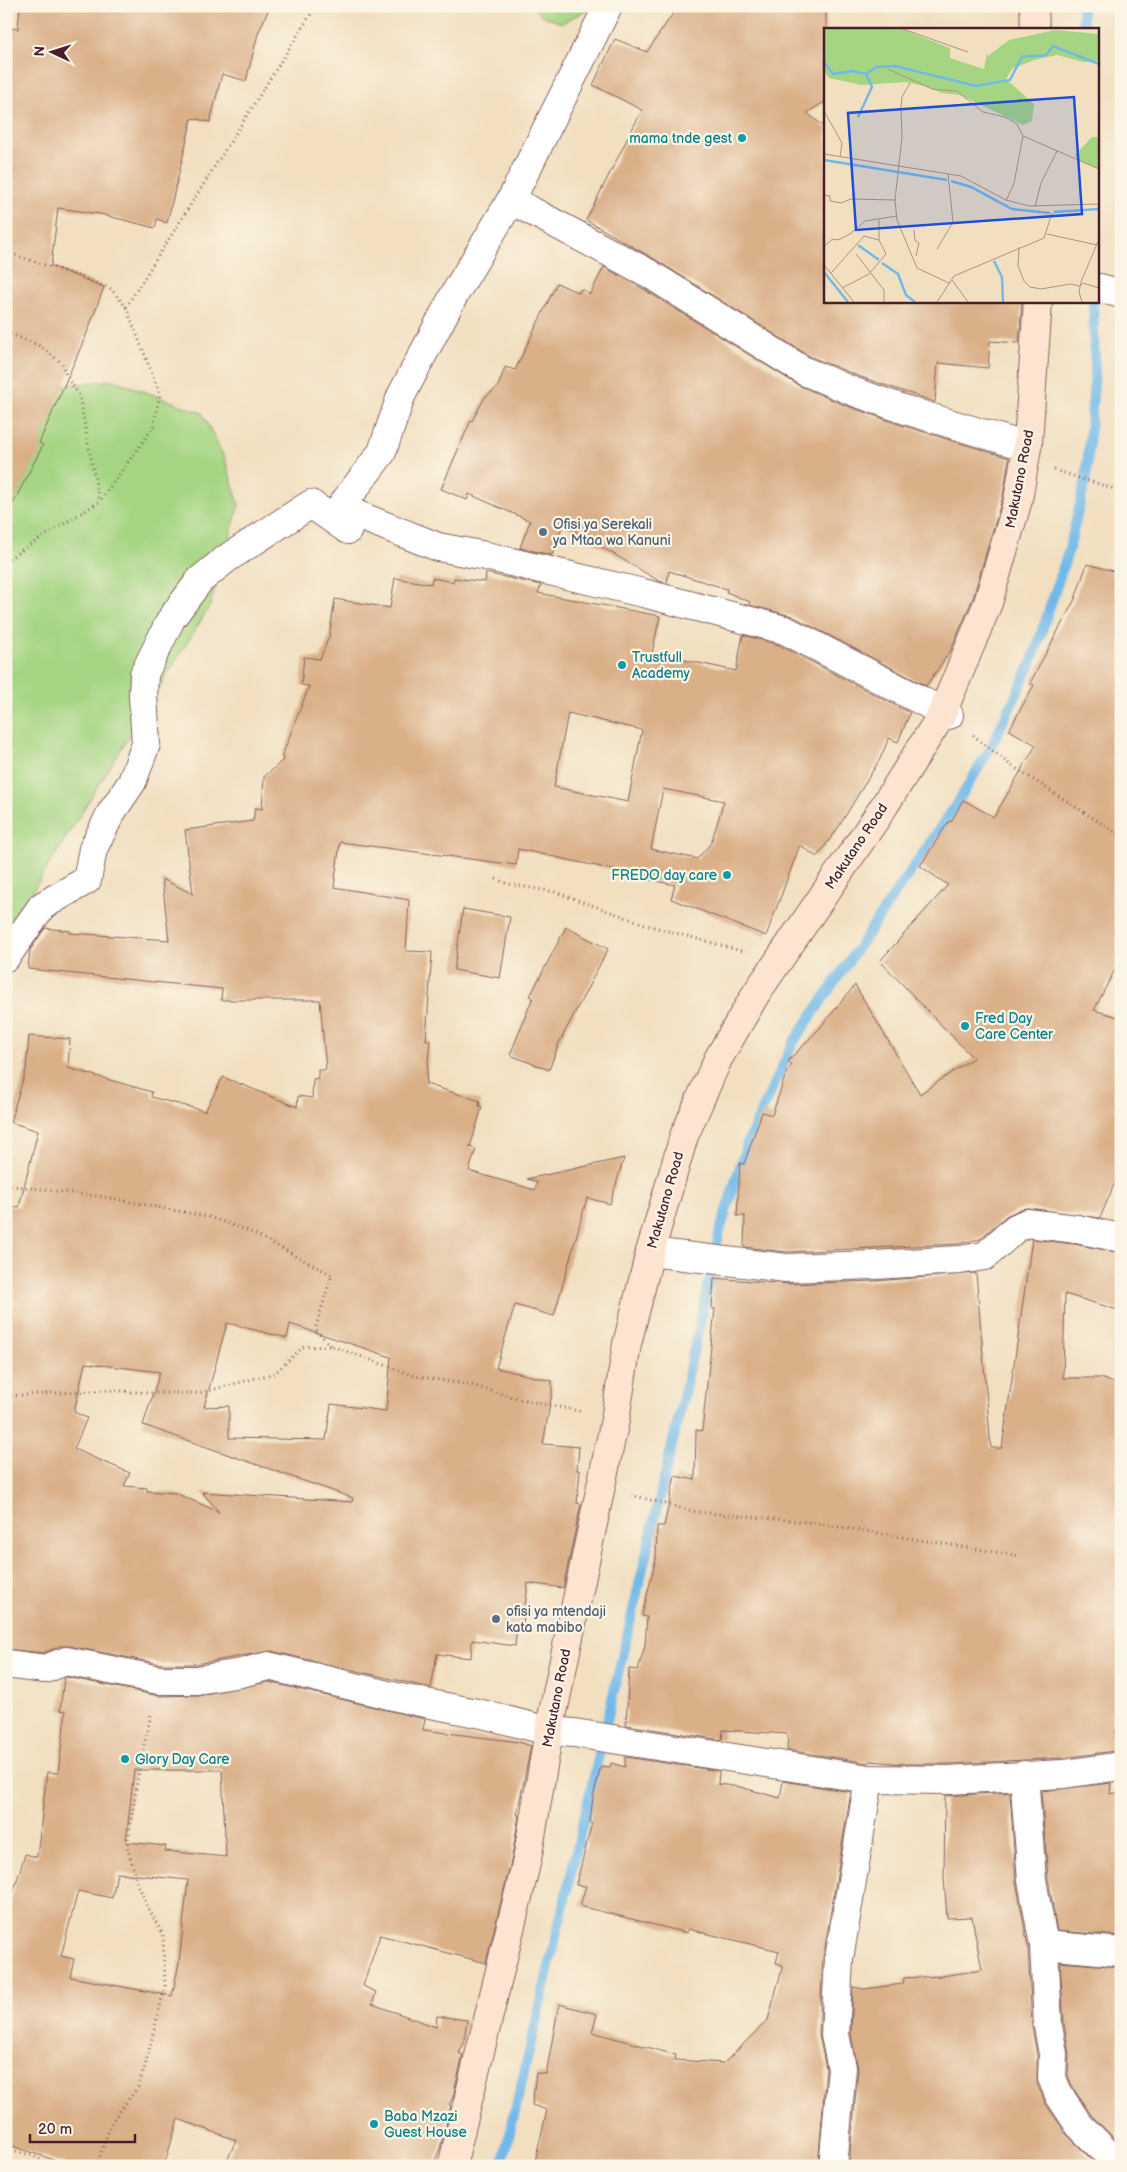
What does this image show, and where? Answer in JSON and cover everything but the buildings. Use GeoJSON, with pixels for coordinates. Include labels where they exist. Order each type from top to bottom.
{"type":"FeatureCollection","features":[{"type":"Feature","properties":{"kind":"street"},"geometry":{"type":"LineString","coordinates":[[340,508],[382,452],[401,396],[454,295],[511,200],[608,6]]}},
{"type":"Feature","properties":{"kind":"street"},"geometry":{"type":"LineString","coordinates":[[1034,6],[1035,28]]}},
{"type":"Feature","properties":{"kind":"street"},"geometry":{"type":"LineString","coordinates":[[511,200],[648,273],[804,370],[852,391],[966,430],[1024,446],[1027,452]]}},
{"type":"Feature","properties":{"kind":"street","name":"Makutano Road"},"geometry":{"type":"LineString","coordinates":[[452,2166],[527,1860],[548,1731],[615,1420],[627,1344],[650,1252],[684,1136],[718,1059],[777,961],[879,814],[946,713],[988,603],[1018,500],[1027,452],[1038,302]]}},
{"type":"Feature","properties":{"kind":"street"},"geometry":{"type":"LineString","coordinates":[[6,957],[42,906],[87,880],[93,849],[111,813],[132,782],[146,744],[143,696],[144,674],[171,619],[200,580],[226,559],[311,504],[348,530],[340,508]]}},
{"type":"Feature","properties":{"kind":"street"},"geometry":{"type":"LineString","coordinates":[[340,508],[438,547],[486,556],[643,593],[785,630],[946,713]]}},
{"type":"Feature","properties":{"kind":"street"},"geometry":{"type":"LineString","coordinates":[[650,1252],[786,1268],[960,1260],[985,1256],[1016,1228],[1027,1223],[1077,1229],[1121,1238]]}},
{"type":"Feature","properties":{"kind":"street"},"geometry":{"type":"LineString","coordinates":[[6,1664],[45,1669],[66,1661],[159,1680],[197,1680],[241,1673],[268,1666],[404,1699],[482,1714],[548,1731],[593,1736],[869,1779],[948,1780],[1064,1774],[1121,1766]]}},
{"type":"Feature","properties":{"kind":"street"},"geometry":{"type":"LineString","coordinates":[[1024,1775],[1032,1880],[1044,1945],[1048,2026],[1053,2054],[1052,2078],[1059,2094],[1079,2125],[1120,2166]]}},
{"type":"Feature","properties":{"kind":"street"},"geometry":{"type":"LineString","coordinates":[[833,2166],[842,2068],[835,2035],[839,1959],[869,1779]]}},
{"type":"Feature","properties":{"kind":"street"},"geometry":{"type":"LineString","coordinates":[[1044,1945],[1121,1952]]}},
{"type":"Feature","properties":{"kind":"path"},"geometry":{"type":"LineString","coordinates":[[126,307],[316,6]]}},
{"type":"Feature","properties":{"kind":"path"},"geometry":{"type":"LineString","coordinates":[[6,252],[111,289],[126,307],[160,394],[153,428],[99,502],[6,560]]}},
{"type":"Feature","properties":{"kind":"path"},"geometry":{"type":"LineString","coordinates":[[6,332],[40,346],[62,362],[67,377],[79,395],[99,502]]}},
{"type":"Feature","properties":{"kind":"path"},"geometry":{"type":"LineString","coordinates":[[1027,452],[1121,491]]}},
{"type":"Feature","properties":{"kind":"path"},"geometry":{"type":"LineString","coordinates":[[946,713],[1008,764],[1121,836]]}},
{"type":"Feature","properties":{"kind":"path"},"geometry":{"type":"LineString","coordinates":[[496,879],[508,884],[554,892],[650,926],[777,961]]}},
{"type":"Feature","properties":{"kind":"path"},"geometry":{"type":"LineString","coordinates":[[6,1185],[105,1197],[209,1217],[247,1230],[332,1275],[315,1329],[332,1346]]}},
{"type":"Feature","properties":{"kind":"path"},"geometry":{"type":"LineString","coordinates":[[6,1396],[108,1390],[149,1393],[200,1393],[275,1373],[304,1347],[332,1346],[415,1376],[471,1385],[520,1399],[615,1420]]}},
{"type":"Feature","properties":{"kind":"path"},"geometry":{"type":"LineString","coordinates":[[600,1487],[696,1512],[808,1522],[1020,1556]]}},
{"type":"Feature","properties":{"kind":"path"},"geometry":{"type":"LineString","coordinates":[[96,2166],[112,2121],[138,2087],[165,1986],[163,1934],[148,1908],[137,1882],[126,1845],[142,1753],[159,1680]]}},
{"type":"Feature","properties":{"kind":"path"},"geometry":{"type":"LineString","coordinates":[[6,2149],[32,2156],[50,2166]]}},
{"type":"Feature","properties":{"kind":"green space"},"geometry":{"type":"Polygon","coordinates":[[[532,6],[596,6],[561,23],[541,15],[532,6]]]}},
{"type":"Feature","properties":{"kind":"green space"},"geometry":{"type":"Polygon","coordinates":[[[114,380],[202,413],[225,459],[239,505],[210,606],[6,934],[6,422],[41,388],[114,380]]]}},
{"type":"Feature","properties":{"kind":"waterway"},"geometry":{"type":"LineString","coordinates":[[1082,6],[1083,28]]}},
{"type":"Feature","properties":{"kind":"waterway"},"geometry":{"type":"LineString","coordinates":[[502,2166],[684,1394],[719,1234],[747,1143],[793,1043],[959,800],[990,749],[1031,664],[1069,549],[1086,479],[1095,370],[1093,302]]}},
{"type":"Feature","properties":{"kind":"place","name":"mama tnde gest"},"geometry":{"type":"Point","coordinates":[742,138]}},
{"type":"Feature","properties":{"kind":"place","name":"Ofisi ya Serekali ya Mtaa wa Kanuni"},"geometry":{"type":"Point","coordinates":[543,532]}},
{"type":"Feature","properties":{"kind":"place","name":"Trustfull Academy"},"geometry":{"type":"Point","coordinates":[622,665]}},
{"type":"Feature","properties":{"kind":"place","name":"FREDO day care"},"geometry":{"type":"Point","coordinates":[727,875]}},
{"type":"Feature","properties":{"kind":"place","name":"Fred Day Care Center"},"geometry":{"type":"Point","coordinates":[965,1026]}},
{"type":"Feature","properties":{"kind":"place","name":"ofisi ya mtendaji kata mabibo"},"geometry":{"type":"Point","coordinates":[496,1619]}},
{"type":"Feature","properties":{"kind":"place","name":"Glory Day Care"},"geometry":{"type":"Point","coordinates":[125,1759]}},
{"type":"Feature","properties":{"kind":"place","name":"Baba Mzazi Guest House"},"geometry":{"type":"Point","coordinates":[374,2124]}}]}
